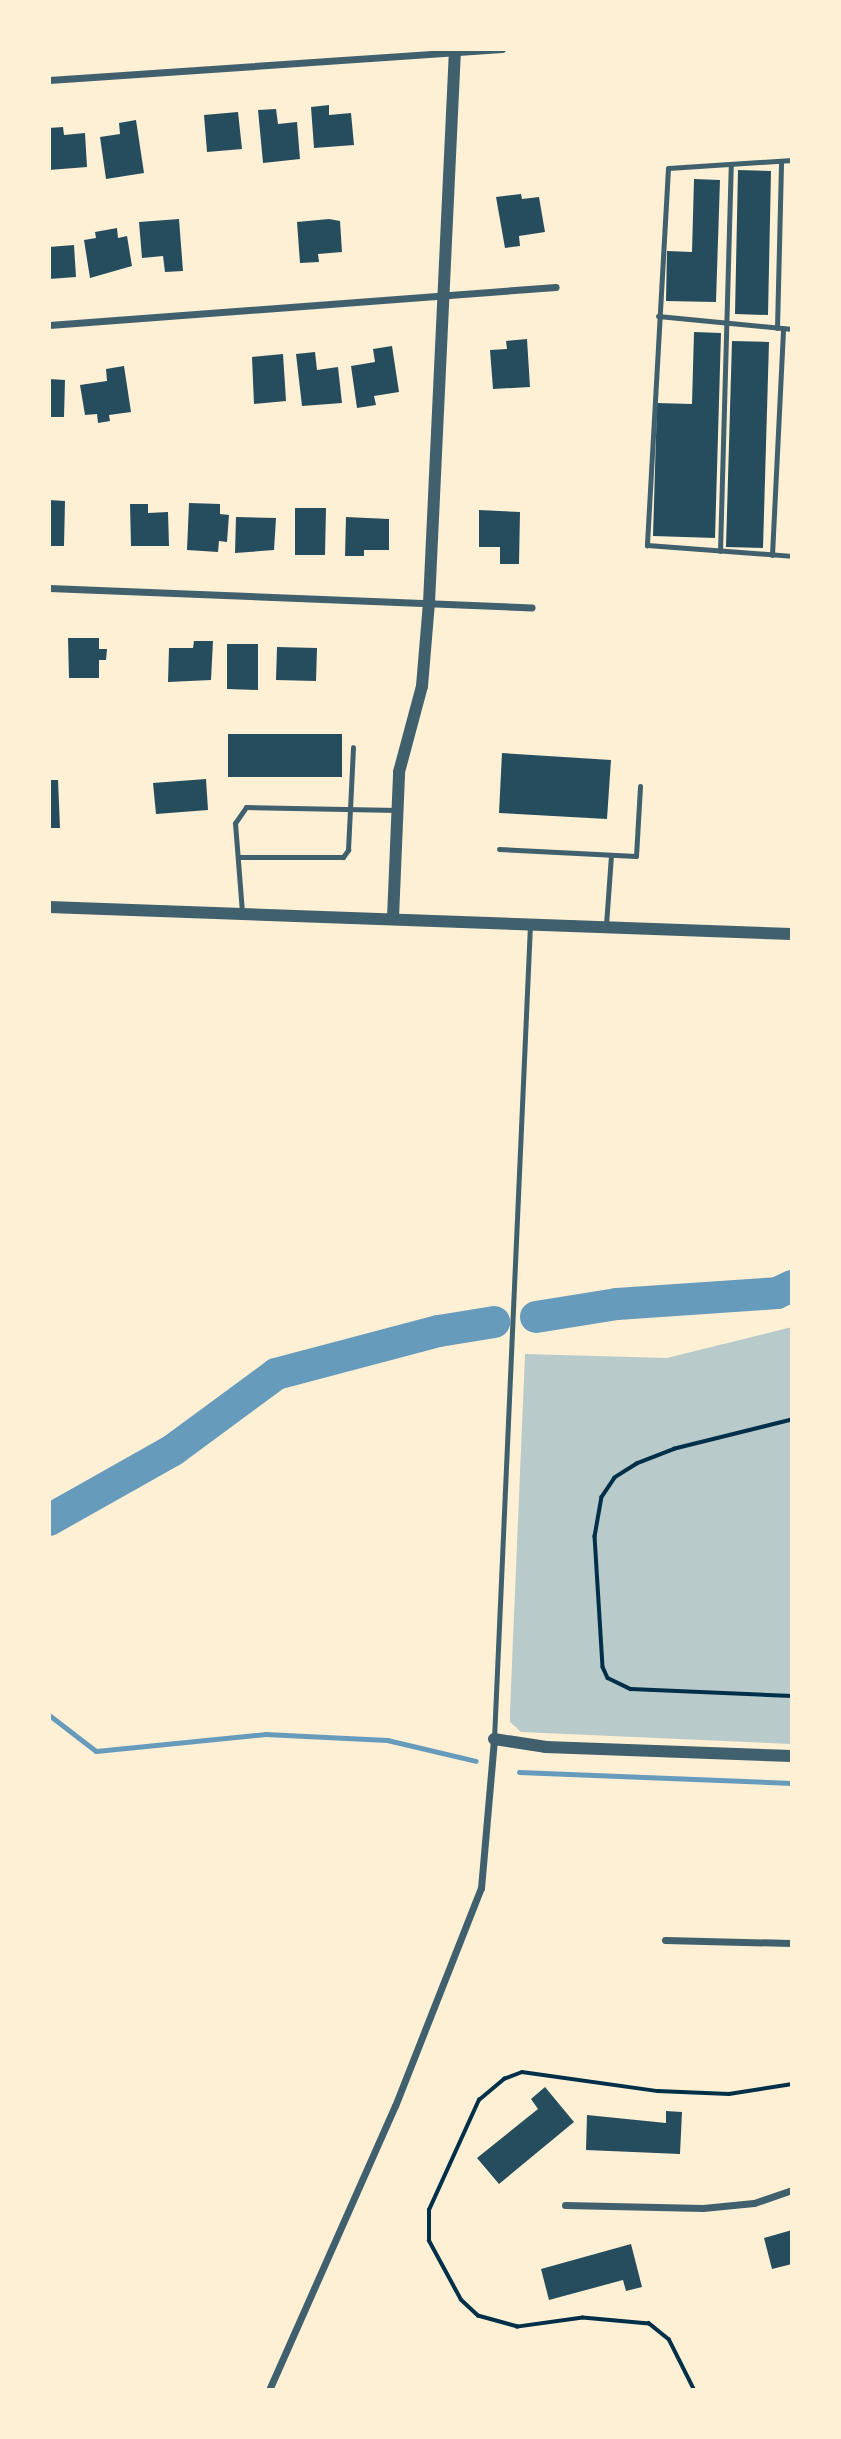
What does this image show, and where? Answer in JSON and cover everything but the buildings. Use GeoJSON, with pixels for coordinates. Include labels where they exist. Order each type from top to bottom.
{"type":"FeatureCollection","features":[{"type":"Feature","properties":{"kind":"street"},"geometry":{"type":"LineString","coordinates":[[49,80],[502,49]]}},
{"type":"Feature","properties":{"kind":"street"},"geometry":{"type":"LineString","coordinates":[[393,918],[399,772],[422,686],[429,603],[446,295],[455,51]]}},
{"type":"Feature","properties":{"kind":"street"},"geometry":{"type":"LineString","coordinates":[[49,324],[556,287]]}},
{"type":"Feature","properties":{"kind":"street"},"geometry":{"type":"LineString","coordinates":[[49,589],[532,607]]}},
{"type":"Feature","properties":{"kind":"street"},"geometry":{"type":"LineString","coordinates":[[49,907],[792,934]]}},
{"type":"Feature","properties":{"kind":"street"},"geometry":{"type":"LineString","coordinates":[[269,2390],[395,2106],[481,1888],[494,1739],[546,1747],[792,1756]]}},
{"type":"Feature","properties":{"kind":"street"},"geometry":{"type":"LineString","coordinates":[[665,1940],[792,1943]]}},
{"type":"Feature","properties":{"kind":"street"},"geometry":{"type":"LineString","coordinates":[[565,2205],[703,2208],[754,2203],[792,2190]]}},
{"type":"Feature","properties":{"kind":"lane"},"geometry":{"type":"LineString","coordinates":[[792,160],[668,169],[647,545],[792,556]]}},
{"type":"Feature","properties":{"kind":"lane"},"geometry":{"type":"LineString","coordinates":[[772,555],[780,328],[781,161]]}},
{"type":"Feature","properties":{"kind":"lane"},"geometry":{"type":"LineString","coordinates":[[720,551],[731,164]]}},
{"type":"Feature","properties":{"kind":"lane"},"geometry":{"type":"LineString","coordinates":[[658,316],[792,329]]}},
{"type":"Feature","properties":{"kind":"lane"},"geometry":{"type":"LineString","coordinates":[[238,857],[343,857],[348,850],[353,747]]}},
{"type":"Feature","properties":{"kind":"lane"},"geometry":{"type":"LineString","coordinates":[[499,849],[636,856],[640,786]]}},
{"type":"Feature","properties":{"kind":"lane"},"geometry":{"type":"LineString","coordinates":[[242,912],[235,823],[246,807],[397,810]]}},
{"type":"Feature","properties":{"kind":"lane"},"geometry":{"type":"LineString","coordinates":[[606,928],[611,855]]}},
{"type":"Feature","properties":{"kind":"lane"},"geometry":{"type":"LineString","coordinates":[[494,1739],[530,925]]}},
{"type":"Feature","properties":{"kind":"path"},"geometry":{"type":"LineString","coordinates":[[792,1420],[675,1449],[637,1464],[615,1478],[602,1497],[595,1536],[603,1667],[608,1678],[631,1689],[792,1696]]}},
{"type":"Feature","properties":{"kind":"shaded area"},"geometry":{"type":"Polygon","coordinates":[[[792,1327],[792,1744],[521,1732],[510,1722],[510,1711],[525,1354],[667,1358],[792,1327]]]}},
{"type":"Feature","properties":{"kind":"waterway"},"geometry":{"type":"LineString","coordinates":[[536,1317],[617,1304],[777,1293],[792,1286]]}},
{"type":"Feature","properties":{"kind":"waterway"},"geometry":{"type":"LineString","coordinates":[[49,1520],[173,1450],[276,1374],[439,1331],[494,1322]]}},
{"type":"Feature","properties":{"kind":"waterway"},"geometry":{"type":"LineString","coordinates":[[49,1715],[96,1751],[265,1734],[387,1740],[476,1761]]}},
{"type":"Feature","properties":{"kind":"waterway"},"geometry":{"type":"LineString","coordinates":[[519,1772],[792,1783]]}}]}
